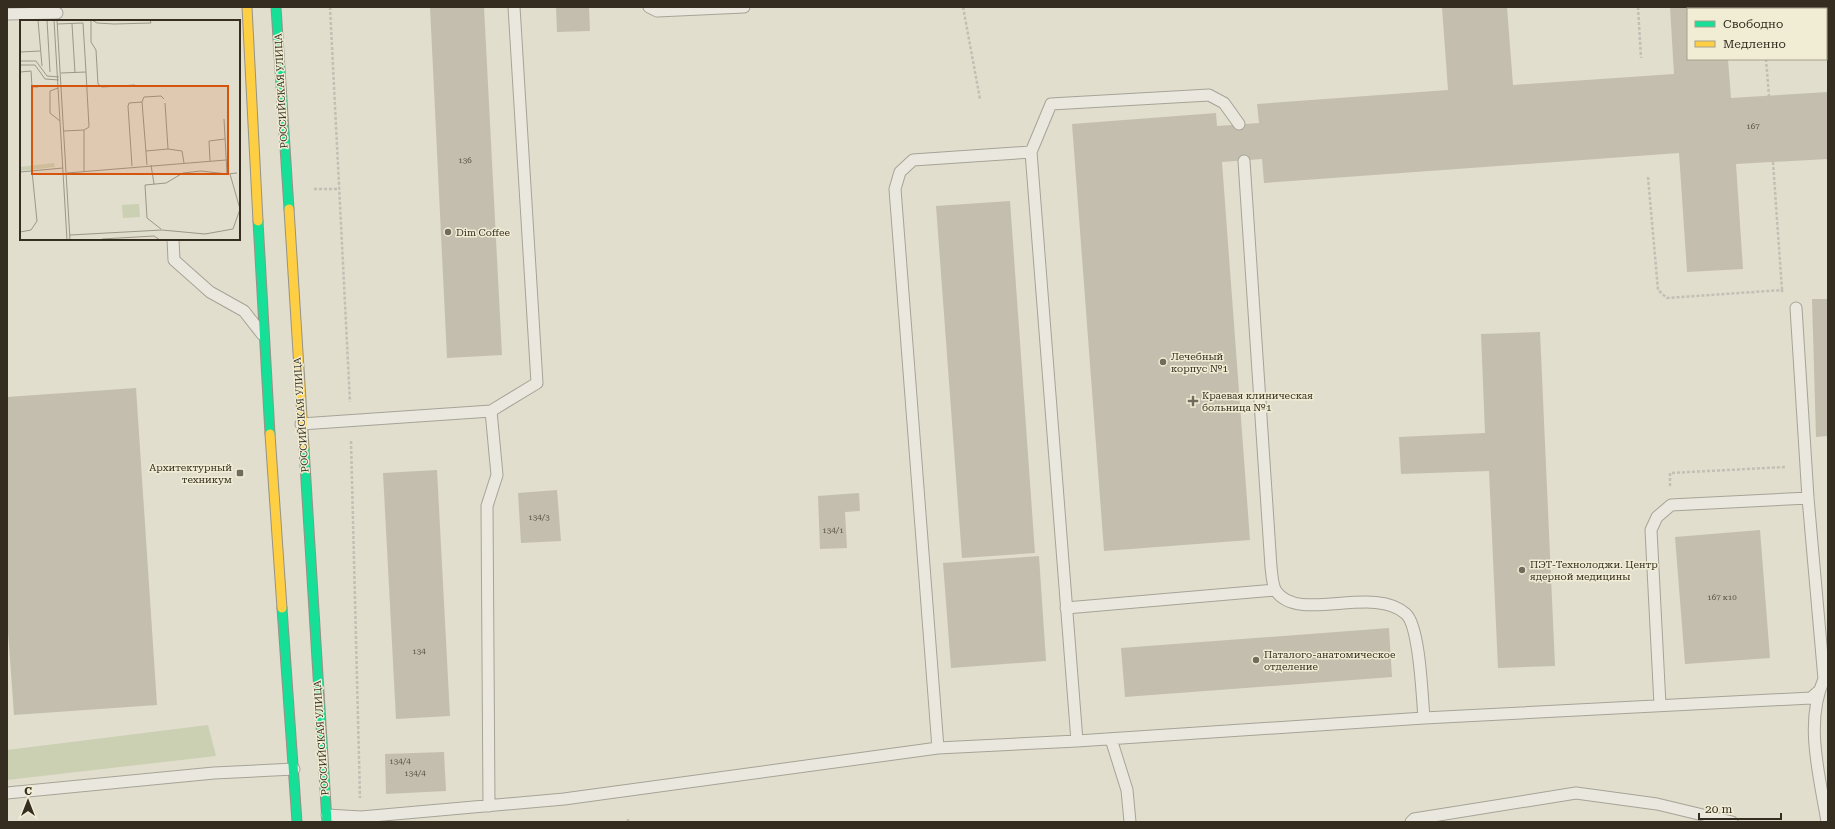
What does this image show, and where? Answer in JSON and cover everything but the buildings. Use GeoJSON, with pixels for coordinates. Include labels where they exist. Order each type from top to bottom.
{"type":"FeatureCollection","features":[{"type":"Feature","properties":{"kind":"main road"},"geometry":{"type":"LineString","coordinates":[[247,7],[243,24],[266,339],[269,426],[297,822]]}},
{"type":"Feature","properties":{"kind":"main road","name":"РОССИЙСКАЯ УЛИЦА"},"geometry":{"type":"LineString","coordinates":[[276,7],[301,424],[327,818]]}},
{"type":"Feature","properties":{"kind":"lane"},"geometry":{"type":"LineString","coordinates":[[301,424],[491,410],[537,383],[514,7]]}},
{"type":"Feature","properties":{"kind":"lane"},"geometry":{"type":"LineString","coordinates":[[649,7],[657,11],[744,7]]}},
{"type":"Feature","properties":{"kind":"lane"},"geometry":{"type":"LineString","coordinates":[[7,14],[57,13]]}},
{"type":"Feature","properties":{"kind":"lane"},"geometry":{"type":"LineString","coordinates":[[1077,741],[1031,152],[1051,104],[1209,95],[1224,103],[1239,124]]}},
{"type":"Feature","properties":{"kind":"lane"},"geometry":{"type":"LineString","coordinates":[[938,748],[895,189],[900,172],[913,160],[1031,152]]}},
{"type":"Feature","properties":{"kind":"lane"},"geometry":{"type":"LineString","coordinates":[[1244,161],[1271,567],[1275,590],[1285,601],[1308,605],[1371,601],[1389,605],[1406,614],[1413,630],[1418,648],[1424,718]]}},
{"type":"Feature","properties":{"kind":"lane"},"geometry":{"type":"LineString","coordinates":[[173,240],[174,260],[210,292],[244,311],[266,339]]}},
{"type":"Feature","properties":{"kind":"lane"},"geometry":{"type":"LineString","coordinates":[[1796,308],[1808,498],[1824,679],[1819,691],[1814,738],[1827,822]]}},
{"type":"Feature","properties":{"kind":"lane"},"geometry":{"type":"LineString","coordinates":[[489,806],[487,506],[496,475],[491,410]]}},
{"type":"Feature","properties":{"kind":"lane"},"geometry":{"type":"LineString","coordinates":[[1660,705],[1651,530],[1657,517],[1671,505],[1808,498]]}},
{"type":"Feature","properties":{"kind":"lane"},"geometry":{"type":"LineString","coordinates":[[1066,608],[1275,590]]}},
{"type":"Feature","properties":{"kind":"lane"},"geometry":{"type":"LineString","coordinates":[[327,818],[564,799],[938,748],[1110,739],[1424,718],[1811,698],[1819,691]]}},
{"type":"Feature","properties":{"kind":"lane"},"geometry":{"type":"LineString","coordinates":[[1110,739],[1127,790],[1130,822]]}},
{"type":"Feature","properties":{"kind":"lane"},"geometry":{"type":"LineString","coordinates":[[7,793],[214,773],[294,769]]}},
{"type":"Feature","properties":{"kind":"lane"},"geometry":{"type":"LineString","coordinates":[[1411,822],[1414,819],[1576,793],[1657,804],[1732,822]]}},
{"type":"Feature","properties":{"kind":"path"},"geometry":{"type":"LineString","coordinates":[[963,7],[980,99]]}},
{"type":"Feature","properties":{"kind":"path"},"geometry":{"type":"LineString","coordinates":[[1638,7],[1641,58]]}},
{"type":"Feature","properties":{"kind":"path"},"geometry":{"type":"LineString","coordinates":[[1766,60],[1768,96]]}},
{"type":"Feature","properties":{"kind":"path"},"geometry":{"type":"LineString","coordinates":[[1773,162],[1783,296]]}},
{"type":"Feature","properties":{"kind":"path"},"geometry":{"type":"LineString","coordinates":[[1648,177],[1658,290],[1667,298],[1782,290]]}},
{"type":"Feature","properties":{"kind":"path"},"geometry":{"type":"LineString","coordinates":[[314,190],[338,189]]}},
{"type":"Feature","properties":{"kind":"path"},"geometry":{"type":"LineString","coordinates":[[1671,505],[1670,473],[1793,467]]}},
{"type":"Feature","properties":{"kind":"green space"},"geometry":{"type":"Polygon","coordinates":[[[208,725],[216,756],[7,780],[7,750],[208,725]]]}},
{"type":"Feature","properties":{"kind":"traffic: fast"},"geometry":{"type":"LineString","coordinates":[[276,7],[289,209]]}},
{"type":"Feature","properties":{"kind":"traffic: fast"},"geometry":{"type":"LineString","coordinates":[[258,221],[270,434]]}},
{"type":"Feature","properties":{"kind":"traffic: fast"},"geometry":{"type":"LineString","coordinates":[[304,448],[327,822]]}},
{"type":"Feature","properties":{"kind":"traffic: fast"},"geometry":{"type":"LineString","coordinates":[[282,608],[297,822]]}},
{"type":"Feature","properties":{"kind":"traffic: slow"},"geometry":{"type":"LineString","coordinates":[[247,7],[258,221]]}},
{"type":"Feature","properties":{"kind":"traffic: slow"},"geometry":{"type":"LineString","coordinates":[[289,209],[304,448]]}},
{"type":"Feature","properties":{"kind":"traffic: slow"},"geometry":{"type":"LineString","coordinates":[[270,434],[282,608]]}},
{"type":"Feature","properties":{"kind":"place","name":"Dim Coffee"},"geometry":{"type":"Point","coordinates":[448,232]}},
{"type":"Feature","properties":{"kind":"place","name":"Лечебный корпус №1"},"geometry":{"type":"Point","coordinates":[1163,362]}},
{"type":"Feature","properties":{"kind":"place","name":"Краевая клиническая больница №1"},"geometry":{"type":"Point","coordinates":[1193,401]}},
{"type":"Feature","properties":{"kind":"place","name":"Архитектурный техникум"},"geometry":{"type":"Point","coordinates":[240,473]}},
{"type":"Feature","properties":{"kind":"place","name":"ПЭТ-Технолоджи. Центр ядерной медицины"},"geometry":{"type":"Point","coordinates":[1522,570]}},
{"type":"Feature","properties":{"kind":"place","name":"Паталого-анатомическое отделение"},"geometry":{"type":"Point","coordinates":[1256,660]}}]}
